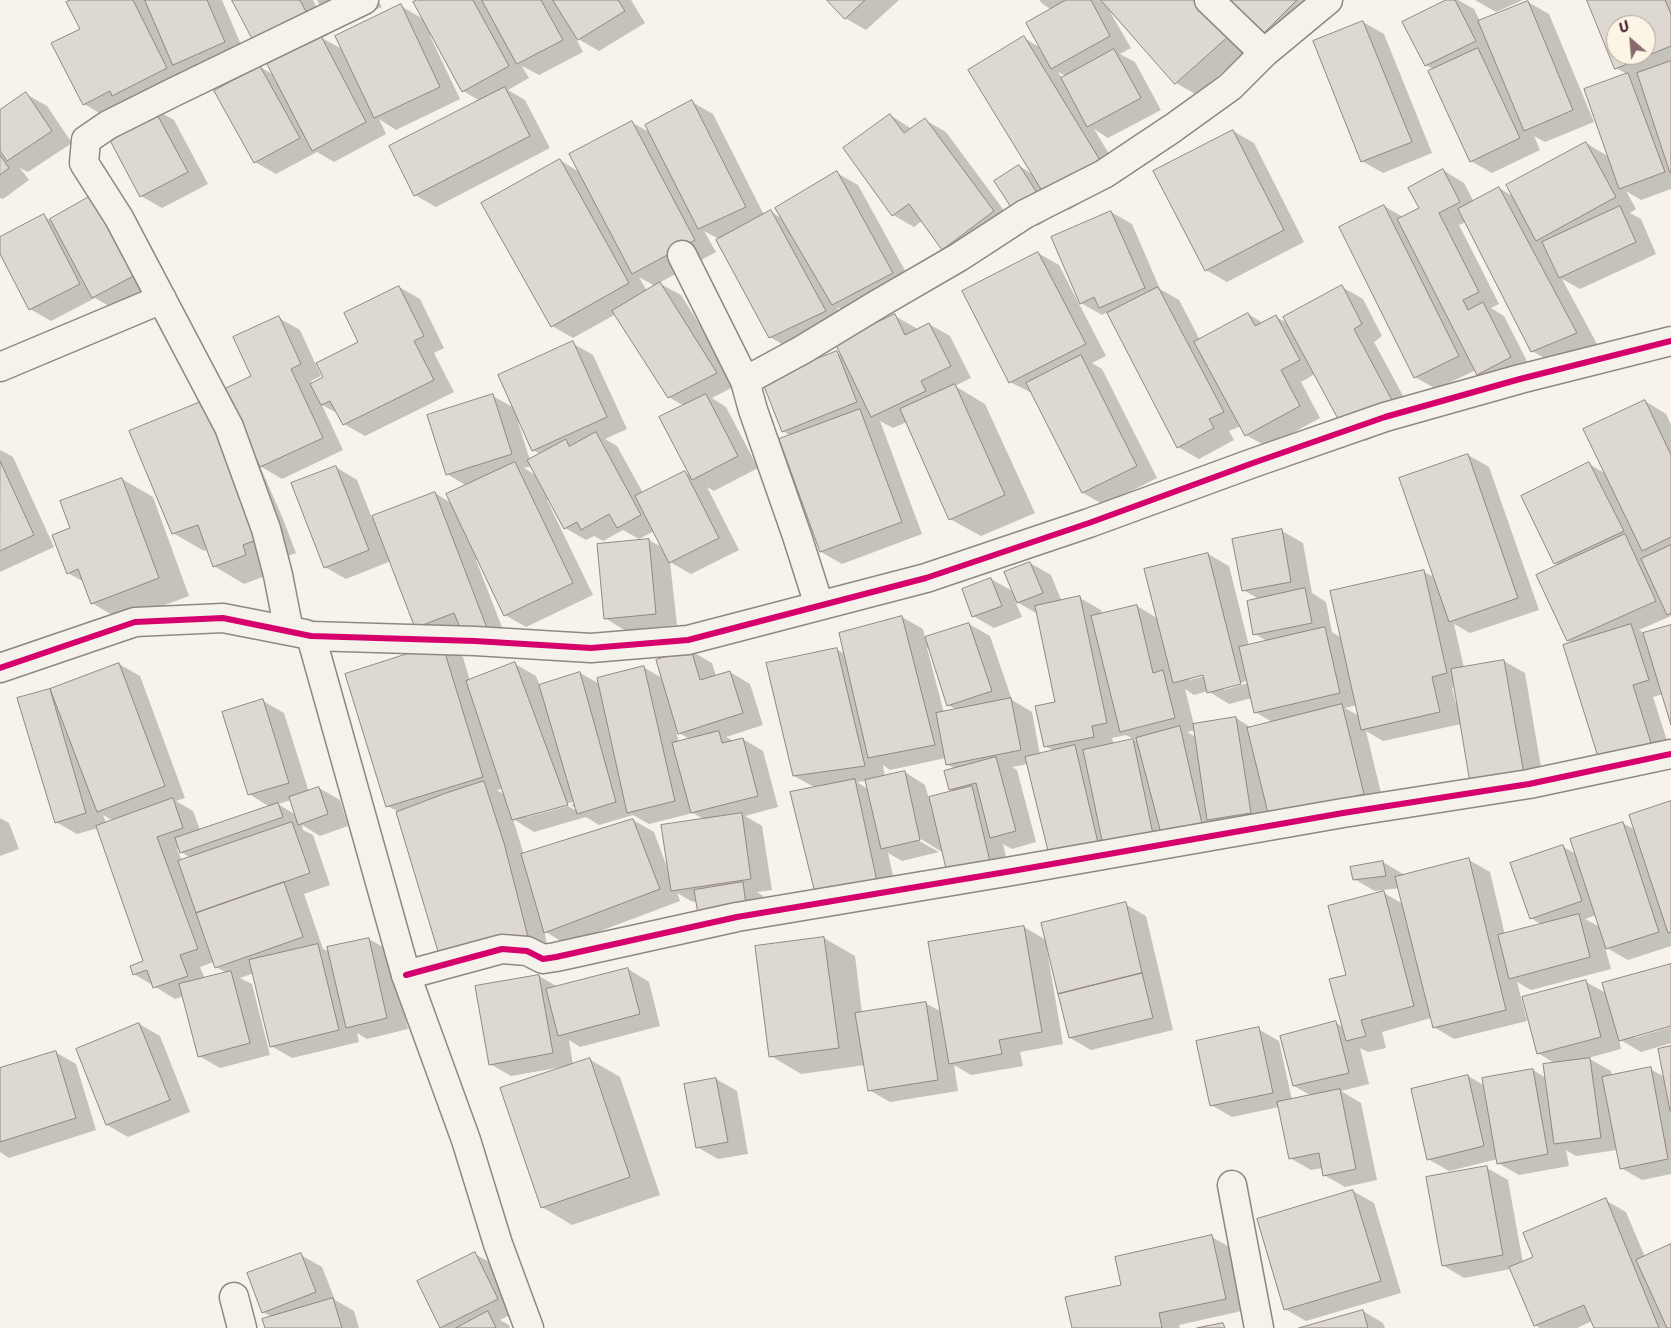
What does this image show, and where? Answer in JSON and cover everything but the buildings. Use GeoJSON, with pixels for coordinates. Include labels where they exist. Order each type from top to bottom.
{"type":"FeatureCollection","features":[{"type":"Feature","properties":{"kind":"street"},"geometry":{"type":"LineString","coordinates":[[364,0],[108,125],[86,140],[84,163],[119,218],[229,427],[266,529],[278,575],[300,633],[406,975],[466,1140],[498,1244],[529,1328]]}},
{"type":"Feature","properties":{"kind":"street"},"geometry":{"type":"LineString","coordinates":[[1209,0],[1264,53]]}},
{"type":"Feature","properties":{"kind":"street"},"geometry":{"type":"LineString","coordinates":[[745,382],[959,257],[1026,214],[1104,174],[1230,87],[1264,53],[1328,0]]}},
{"type":"Feature","properties":{"kind":"street"},"geometry":{"type":"LineString","coordinates":[[682,255],[745,382],[819,605]]}},
{"type":"Feature","properties":{"kind":"street"},"geometry":{"type":"LineString","coordinates":[[0,367],[162,300]]}},
{"type":"Feature","properties":{"kind":"street"},"geometry":{"type":"LineString","coordinates":[[0,668],[135,622],[223,618],[300,633],[591,648],[688,640],[926,578],[1088,523],[1385,417],[1520,379],[1670,347]]}},
{"type":"Feature","properties":{"kind":"street"},"geometry":{"type":"LineString","coordinates":[[406,975],[502,949],[527,951],[543,958],[556,957],[737,917],[1343,813],[1529,784],[1671,754]]}},
{"type":"Feature","properties":{"kind":"street"},"geometry":{"type":"LineString","coordinates":[[1232,1186],[1258,1328]]}},
{"type":"Feature","properties":{"kind":"street"},"geometry":{"type":"LineString","coordinates":[[234,1297],[242,1328]]}},
{"type":"Feature","properties":{"kind":"cycle path"},"geometry":{"type":"LineString","coordinates":[[0,668],[135,622],[223,618],[311,636],[475,641],[591,648],[688,640],[926,578],[1089,523],[1385,417],[1520,379],[1671,341]]}},
{"type":"Feature","properties":{"kind":"cycle path"},"geometry":{"type":"LineString","coordinates":[[406,975],[502,949],[527,951],[543,959],[556,957],[737,917],[1343,813],[1529,784],[1671,754]]}}]}
